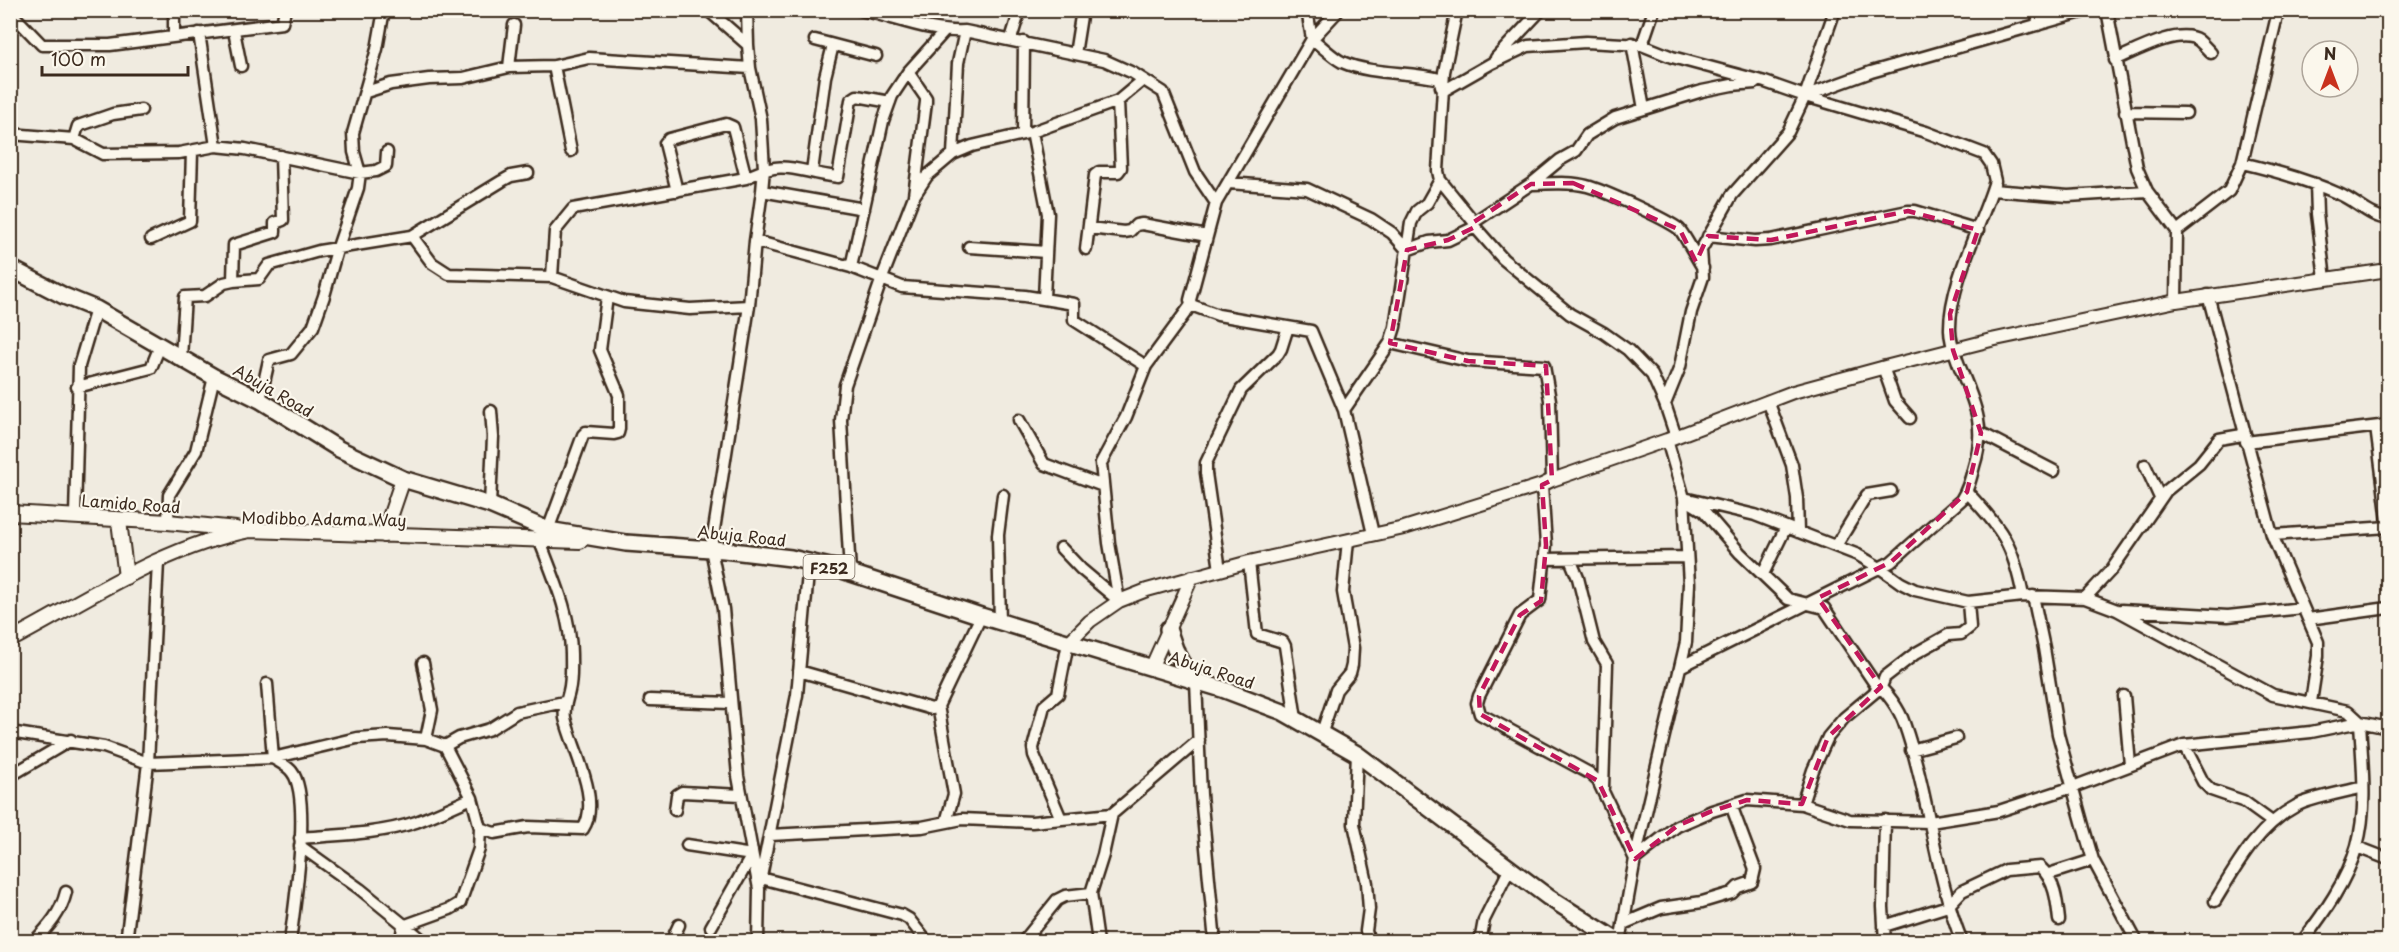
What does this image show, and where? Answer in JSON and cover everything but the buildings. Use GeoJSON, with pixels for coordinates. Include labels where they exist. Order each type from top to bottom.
{"type":"FeatureCollection","features":[{"type":"Feature","properties":{"kind":"main road","name":"Abuja Road"},"geometry":{"type":"LineString","coordinates":[[10,268],[63,296],[96,309],[214,377],[260,400],[339,449],[403,479],[490,505],[543,535],[711,549],[808,562],[850,573],[1194,681],[1296,719],[1357,754],[1548,897],[1619,942]]}},
{"type":"Feature","properties":{"kind":"main road"},"geometry":{"type":"LineString","coordinates":[[384,535],[403,479]]}},
{"type":"Feature","properties":{"kind":"main road","name":"Lamido Road"},"geometry":{"type":"LineString","coordinates":[[10,513],[168,522],[250,530]]}},
{"type":"Feature","properties":{"kind":"main road"},"geometry":{"type":"LineString","coordinates":[[119,521],[126,577]]}},
{"type":"Feature","properties":{"kind":"main road","name":"Modibbo Adama Way"},"geometry":{"type":"LineString","coordinates":[[10,640],[126,577],[186,548],[213,538],[250,530],[384,535],[543,535]]}},
{"type":"Feature","properties":{"kind":"main road"},"geometry":{"type":"LineString","coordinates":[[1168,629],[1175,649],[1194,681]]}},
{"type":"Feature","properties":{"kind":"street"},"geometry":{"type":"LineString","coordinates":[[174,10],[174,36]]}},
{"type":"Feature","properties":{"kind":"street"},"geometry":{"type":"LineString","coordinates":[[13,17],[42,45],[110,45],[199,33],[234,31],[282,23],[285,10]]}},
{"type":"Feature","properties":{"kind":"street"},"geometry":{"type":"LineString","coordinates":[[260,400],[269,360],[291,354],[313,327],[358,188],[360,173],[354,152],[353,133],[377,49],[384,10]]}},
{"type":"Feature","properties":{"kind":"street"},"geometry":{"type":"LineString","coordinates":[[708,10],[747,45]]}},
{"type":"Feature","properties":{"kind":"street"},"geometry":{"type":"LineString","coordinates":[[747,10],[747,45],[761,119],[764,168],[754,241],[749,306],[711,549],[723,609],[730,703],[741,795],[752,855],[760,883]]}},
{"type":"Feature","properties":{"kind":"street"},"geometry":{"type":"LineString","coordinates":[[860,10],[892,16],[944,32],[965,31],[1011,39],[1104,60],[1143,80],[1163,92],[1195,172],[1216,203]]}},
{"type":"Feature","properties":{"kind":"street"},"geometry":{"type":"LineString","coordinates":[[1011,39],[1020,10]]}},
{"type":"Feature","properties":{"kind":"street"},"geometry":{"type":"LineString","coordinates":[[1075,54],[1082,10]]}},
{"type":"Feature","properties":{"kind":"street"},"geometry":{"type":"LineString","coordinates":[[1307,10],[1312,39],[1341,61],[1365,69],[1421,74],[1440,79],[1442,91]]}},
{"type":"Feature","properties":{"kind":"street"},"geometry":{"type":"LineString","coordinates":[[1119,601],[1109,543],[1101,463],[1126,417],[1146,366],[1191,305],[1190,300],[1216,203],[1312,39],[1339,10]]}},
{"type":"Feature","properties":{"kind":"street"},"geometry":{"type":"LineString","coordinates":[[1457,10],[1442,91],[1438,171],[1440,180],[1503,259],[1570,314],[1628,350],[1652,375],[1665,404],[1684,498],[1689,584],[1686,642],[1635,859],[1619,942]]}},
{"type":"Feature","properties":{"kind":"street"},"geometry":{"type":"LineString","coordinates":[[1492,63],[1542,10]]}},
{"type":"Feature","properties":{"kind":"street"},"geometry":{"type":"LineString","coordinates":[[1644,109],[1637,44],[1654,10]]}},
{"type":"Feature","properties":{"kind":"street"},"geometry":{"type":"LineString","coordinates":[[1665,404],[1680,367],[1691,312],[1703,277],[1701,250],[1732,195],[1788,132],[1804,96],[1834,10]]}},
{"type":"Feature","properties":{"kind":"street"},"geometry":{"type":"LineString","coordinates":[[2037,10],[2038,25]]}},
{"type":"Feature","properties":{"kind":"street"},"geometry":{"type":"LineString","coordinates":[[1804,96],[1871,72],[2089,10]]}},
{"type":"Feature","properties":{"kind":"street"},"geometry":{"type":"LineString","coordinates":[[2107,10],[2137,168],[2147,190],[2177,231],[2176,301]]}},
{"type":"Feature","properties":{"kind":"street"},"geometry":{"type":"LineString","coordinates":[[2177,231],[2229,191],[2242,163],[2280,10]]}},
{"type":"Feature","properties":{"kind":"street"},"geometry":{"type":"LineString","coordinates":[[10,31],[13,17]]}},
{"type":"Feature","properties":{"kind":"street"},"geometry":{"type":"LineString","coordinates":[[509,67],[514,26]]}},
{"type":"Feature","properties":{"kind":"street"},"geometry":{"type":"LineString","coordinates":[[234,31],[241,66]]}},
{"type":"Feature","properties":{"kind":"street"},"geometry":{"type":"LineString","coordinates":[[954,154],[958,63],[965,31]]}},
{"type":"Feature","properties":{"kind":"street"},"geometry":{"type":"LineString","coordinates":[[851,267],[883,122],[890,102],[908,72],[944,32]]}},
{"type":"Feature","properties":{"kind":"street"},"geometry":{"type":"LineString","coordinates":[[199,33],[216,146]]}},
{"type":"Feature","properties":{"kind":"street"},"geometry":{"type":"LineString","coordinates":[[2115,60],[2161,41],[2186,37],[2197,39],[2211,53]]}},
{"type":"Feature","properties":{"kind":"street"},"geometry":{"type":"LineString","coordinates":[[815,40],[876,56]]}},
{"type":"Feature","properties":{"kind":"street"},"geometry":{"type":"LineString","coordinates":[[1024,42],[1028,133],[1048,214],[1044,298]]}},
{"type":"Feature","properties":{"kind":"street"},"geometry":{"type":"LineString","coordinates":[[1442,91],[1528,46],[1586,42],[1637,44],[1671,57],[1765,82],[1804,96],[1926,132],[1984,154],[1991,164],[1995,181],[1953,300],[1950,332],[1953,350],[1978,412],[1981,433],[1978,454],[1967,492],[1961,500],[1891,562],[1682,666]]}},
{"type":"Feature","properties":{"kind":"street"},"geometry":{"type":"LineString","coordinates":[[812,171],[825,77],[833,45]]}},
{"type":"Feature","properties":{"kind":"street"},"geometry":{"type":"LineString","coordinates":[[366,92],[391,84],[429,79],[463,78],[509,67],[554,66],[599,58],[750,68]]}},
{"type":"Feature","properties":{"kind":"street"},"geometry":{"type":"LineString","coordinates":[[554,66],[571,152]]}},
{"type":"Feature","properties":{"kind":"street"},"geometry":{"type":"LineString","coordinates":[[908,72],[926,102],[914,196]]}},
{"type":"Feature","properties":{"kind":"street"},"geometry":{"type":"LineString","coordinates":[[850,573],[841,420],[843,397],[850,369],[882,278],[914,196],[927,176],[954,154],[972,146],[1028,133],[1118,101],[1143,80]]}},
{"type":"Feature","properties":{"kind":"street"},"geometry":{"type":"LineString","coordinates":[[1407,250],[1429,242],[1448,240],[1475,224],[1576,150],[1587,135],[1614,118],[1701,91],[1765,82]]}},
{"type":"Feature","properties":{"kind":"street"},"geometry":{"type":"LineString","coordinates":[[552,277],[555,231],[573,210],[746,178],[764,168],[784,166],[835,177],[840,173],[851,100],[856,96],[890,102]]}},
{"type":"Feature","properties":{"kind":"street"},"geometry":{"type":"LineString","coordinates":[[1086,249],[1097,172],[1118,172],[1121,168],[1118,101]]}},
{"type":"Feature","properties":{"kind":"street"},"geometry":{"type":"LineString","coordinates":[[74,139],[78,126],[113,114],[141,110]]}},
{"type":"Feature","properties":{"kind":"street"},"geometry":{"type":"LineString","coordinates":[[2125,112],[2186,113]]}},
{"type":"Feature","properties":{"kind":"street"},"geometry":{"type":"LineString","coordinates":[[677,191],[665,143],[669,139],[726,124],[733,127],[746,178]]}},
{"type":"Feature","properties":{"kind":"street"},"geometry":{"type":"LineString","coordinates":[[10,134],[74,139],[103,154],[192,152],[216,146],[270,152],[360,173],[376,171],[386,166],[387,152]]}},
{"type":"Feature","properties":{"kind":"street"},"geometry":{"type":"LineString","coordinates":[[151,239],[190,221],[192,152]]}},
{"type":"Feature","properties":{"kind":"street"},"geometry":{"type":"LineString","coordinates":[[233,281],[234,245],[275,232],[275,223],[283,220],[281,156]]}},
{"type":"Feature","properties":{"kind":"street"},"geometry":{"type":"LineString","coordinates":[[2242,163],[2283,172],[2316,184],[2342,195],[2379,218],[2388,219]]}},
{"type":"Feature","properties":{"kind":"street"},"geometry":{"type":"LineString","coordinates":[[181,357],[184,297],[205,296],[224,283],[259,279],[269,265],[319,251],[412,236],[511,176],[528,173]]}},
{"type":"Feature","properties":{"kind":"street"},"geometry":{"type":"LineString","coordinates":[[1344,410],[1390,343],[1395,327],[1411,223],[1416,211],[1427,203],[1440,180]]}},
{"type":"Feature","properties":{"kind":"street"},"geometry":{"type":"LineString","coordinates":[[1229,183],[1307,189],[1371,219],[1392,233],[1407,250]]}},
{"type":"Feature","properties":{"kind":"street"},"geometry":{"type":"LineString","coordinates":[[1532,184],[1574,183],[1588,186],[1651,214],[1680,230],[1690,251],[1703,268]]}},
{"type":"Feature","properties":{"kind":"street"},"geometry":{"type":"LineString","coordinates":[[2316,184],[2317,214],[2325,279]]}},
{"type":"Feature","properties":{"kind":"street"},"geometry":{"type":"LineString","coordinates":[[1992,190],[2068,196],[2147,190]]}},
{"type":"Feature","properties":{"kind":"street"},"geometry":{"type":"LineString","coordinates":[[762,191],[864,209]]}},
{"type":"Feature","properties":{"kind":"street"},"geometry":{"type":"LineString","coordinates":[[1708,236],[1755,241],[1771,240],[1908,211],[1915,211],[1978,230]]}},
{"type":"Feature","properties":{"kind":"street"},"geometry":{"type":"LineString","coordinates":[[1089,228],[1124,232],[1142,224],[1207,236]]}},
{"type":"Feature","properties":{"kind":"street"},"geometry":{"type":"LineString","coordinates":[[412,236],[432,264],[449,274],[552,277],[624,302],[690,309],[749,306]]}},
{"type":"Feature","properties":{"kind":"street"},"geometry":{"type":"LineString","coordinates":[[754,241],[851,267],[902,287],[1044,298],[1074,304],[1074,320],[1146,366]]}},
{"type":"Feature","properties":{"kind":"street"},"geometry":{"type":"LineString","coordinates":[[969,247],[1046,252]]}},
{"type":"Feature","properties":{"kind":"street"},"geometry":{"type":"LineString","coordinates":[[1061,819],[1034,755],[1033,748],[1044,706],[1058,694],[1068,643],[1090,621],[1119,601],[1147,590],[1249,562],[1404,528],[1547,483],[1793,392],[1883,368],[1953,350],[2176,301],[2388,270]]}},
{"type":"Feature","properties":{"kind":"street"},"geometry":{"type":"LineString","coordinates":[[2208,295],[2272,535],[2318,642],[2311,702]]}},
{"type":"Feature","properties":{"kind":"street"},"geometry":{"type":"LineString","coordinates":[[480,828],[494,833],[528,827],[575,830],[583,829],[588,823],[587,788],[565,717],[564,702],[569,692],[571,652],[568,629],[543,535],[583,435],[586,432],[618,433],[618,395],[600,350],[607,297]]}},
{"type":"Feature","properties":{"kind":"street"},"geometry":{"type":"LineString","coordinates":[[1191,305],[1218,315],[1311,331],[1344,410],[1373,534]]}},
{"type":"Feature","properties":{"kind":"street"},"geometry":{"type":"LineString","coordinates":[[75,516],[77,387],[82,352],[96,309]]}},
{"type":"Feature","properties":{"kind":"street"},"geometry":{"type":"LineString","coordinates":[[1220,570],[1206,463],[1241,390],[1278,354],[1288,327]]}},
{"type":"Feature","properties":{"kind":"street"},"geometry":{"type":"LineString","coordinates":[[1390,343],[1468,361],[1544,366],[1550,400],[1545,559],[1540,600],[1520,615],[1479,696],[1478,708],[1480,714],[1589,773],[1603,788],[1635,859]]}},
{"type":"Feature","properties":{"kind":"street"},"geometry":{"type":"LineString","coordinates":[[77,387],[151,368],[160,346]]}},
{"type":"Feature","properties":{"kind":"street"},"geometry":{"type":"LineString","coordinates":[[1883,368],[1895,401],[1910,418]]}},
{"type":"Feature","properties":{"kind":"street"},"geometry":{"type":"LineString","coordinates":[[168,522],[169,495],[196,451],[214,377]]}},
{"type":"Feature","properties":{"kind":"street"},"geometry":{"type":"LineString","coordinates":[[1768,401],[1792,465],[1797,498],[1798,532]]}},
{"type":"Feature","properties":{"kind":"street"},"geometry":{"type":"LineString","coordinates":[[490,505],[493,437],[491,411]]}},
{"type":"Feature","properties":{"kind":"street"},"geometry":{"type":"LineString","coordinates":[[1019,420],[1044,464],[1103,486]]}},
{"type":"Feature","properties":{"kind":"street"},"geometry":{"type":"LineString","coordinates":[[2085,598],[2112,569],[2166,490],[2199,464],[2219,440],[2242,435],[2245,437],[2388,425]]}},
{"type":"Feature","properties":{"kind":"street"},"geometry":{"type":"LineString","coordinates":[[2376,427],[2388,521]]}},
{"type":"Feature","properties":{"kind":"street"},"geometry":{"type":"LineString","coordinates":[[1981,433],[2054,471]]}},
{"type":"Feature","properties":{"kind":"street"},"geometry":{"type":"LineString","coordinates":[[2145,465],[2160,498]]}},
{"type":"Feature","properties":{"kind":"street"},"geometry":{"type":"LineString","coordinates":[[1836,546],[1867,495],[1891,491]]}},
{"type":"Feature","properties":{"kind":"street"},"geometry":{"type":"LineString","coordinates":[[1967,492],[1996,523],[2018,567],[2044,648],[2058,734],[2093,860],[2137,942]]}},
{"type":"Feature","properties":{"kind":"street"},"geometry":{"type":"LineString","coordinates":[[1000,621],[998,535],[1003,495]]}},
{"type":"Feature","properties":{"kind":"street"},"geometry":{"type":"LineString","coordinates":[[1684,498],[1755,515],[1836,546],[1880,567],[1901,583],[1916,590],[1968,602],[2028,596],[2085,598],[2117,610],[2273,695],[2348,711],[2360,722],[2363,787],[2362,816],[2357,847],[2339,888],[2302,942]]}},
{"type":"Feature","properties":{"kind":"street"},"geometry":{"type":"LineString","coordinates":[[1684,498],[1704,511],[1740,553],[1788,599],[1808,602],[1824,608],[1875,684],[1881,687],[1904,721],[1930,822],[1948,906],[1962,942]]}},
{"type":"Feature","properties":{"kind":"street"},"geometry":{"type":"LineString","coordinates":[[1763,574],[1785,527]]}},
{"type":"Feature","properties":{"kind":"street"},"geometry":{"type":"LineString","coordinates":[[2272,535],[2388,527]]}},
{"type":"Feature","properties":{"kind":"street"},"geometry":{"type":"LineString","coordinates":[[1322,732],[1336,690],[1350,673],[1352,664],[1353,648],[1343,592],[1348,540]]}},
{"type":"Feature","properties":{"kind":"street"},"geometry":{"type":"LineString","coordinates":[[1061,548],[1081,569],[1119,601]]}},
{"type":"Feature","properties":{"kind":"street"},"geometry":{"type":"LineString","coordinates":[[1545,559],[1687,557]]}},
{"type":"Feature","properties":{"kind":"street"},"geometry":{"type":"LineString","coordinates":[[1570,558],[1578,578],[1594,642],[1607,664],[1603,788]]}},
{"type":"Feature","properties":{"kind":"street"},"geometry":{"type":"LineString","coordinates":[[126,942],[148,763],[158,562]]}},
{"type":"Feature","properties":{"kind":"street"},"geometry":{"type":"LineString","coordinates":[[758,942],[760,883],[797,695],[808,562]]}},
{"type":"Feature","properties":{"kind":"street"},"geometry":{"type":"LineString","coordinates":[[1249,562],[1257,634],[1283,642],[1285,646],[1296,719]]}},
{"type":"Feature","properties":{"kind":"street"},"geometry":{"type":"LineString","coordinates":[[1151,668],[1192,578]]}},
{"type":"Feature","properties":{"kind":"street"},"geometry":{"type":"LineString","coordinates":[[1802,804],[1813,770],[1828,737],[1844,718],[1881,687],[1886,677],[1916,653],[1948,635],[1961,634],[1968,630],[1970,627],[1968,602]]}},
{"type":"Feature","properties":{"kind":"street"},"geometry":{"type":"LineString","coordinates":[[2117,610],[2228,616],[2305,614],[2388,608]]}},
{"type":"Feature","properties":{"kind":"street"},"geometry":{"type":"LineString","coordinates":[[946,822],[954,794],[939,706],[981,616]]}},
{"type":"Feature","properties":{"kind":"street"},"geometry":{"type":"LineString","coordinates":[[423,663],[432,710],[426,739]]}},
{"type":"Feature","properties":{"kind":"street"},"geometry":{"type":"LineString","coordinates":[[799,671],[928,709],[939,706]]}},
{"type":"Feature","properties":{"kind":"street"},"geometry":{"type":"LineString","coordinates":[[1194,681],[1201,795],[1215,942]]}},
{"type":"Feature","properties":{"kind":"street"},"geometry":{"type":"LineString","coordinates":[[267,684],[273,758]]}},
{"type":"Feature","properties":{"kind":"street"},"geometry":{"type":"LineString","coordinates":[[2124,696],[2130,765]]}},
{"type":"Feature","properties":{"kind":"street"},"geometry":{"type":"LineString","coordinates":[[650,700],[730,703]]}},
{"type":"Feature","properties":{"kind":"street"},"geometry":{"type":"LineString","coordinates":[[445,746],[459,738],[489,729],[517,712],[564,702]]}},
{"type":"Feature","properties":{"kind":"street"},"geometry":{"type":"LineString","coordinates":[[1635,859],[1677,826],[1747,800],[1802,804],[1850,820],[1930,822],[1999,811],[2073,787],[2184,745],[2311,732],[2360,722],[2388,728]]}},
{"type":"Feature","properties":{"kind":"street"},"geometry":{"type":"LineString","coordinates":[[10,732],[104,747],[148,763],[273,758],[357,738],[388,736],[426,739],[445,746],[472,798],[480,828],[479,849],[460,903],[450,909],[403,926]]}},
{"type":"Feature","properties":{"kind":"street"},"geometry":{"type":"LineString","coordinates":[[1911,750],[1956,738]]}},
{"type":"Feature","properties":{"kind":"street"},"geometry":{"type":"LineString","coordinates":[[10,776],[71,740]]}},
{"type":"Feature","properties":{"kind":"street"},"geometry":{"type":"LineString","coordinates":[[770,835],[922,827],[962,819],[1032,822],[1112,814],[1199,740]]}},
{"type":"Feature","properties":{"kind":"street"},"geometry":{"type":"LineString","coordinates":[[2184,745],[2203,782],[2211,790],[2243,801],[2272,822]]}},
{"type":"Feature","properties":{"kind":"street"},"geometry":{"type":"LineString","coordinates":[[1357,754],[1354,824],[1367,883],[1369,909],[1366,931],[1369,942]]}},
{"type":"Feature","properties":{"kind":"street"},"geometry":{"type":"LineString","coordinates":[[273,758],[292,771],[298,782],[302,821],[290,942]]}},
{"type":"Feature","properties":{"kind":"street"},"geometry":{"type":"LineString","coordinates":[[2215,901],[2250,845],[2272,822],[2297,805],[2363,787]]}},
{"type":"Feature","properties":{"kind":"street"},"geometry":{"type":"LineString","coordinates":[[675,810],[677,795],[682,792],[741,795]]}},
{"type":"Feature","properties":{"kind":"street"},"geometry":{"type":"LineString","coordinates":[[300,842],[415,822],[472,798]]}},
{"type":"Feature","properties":{"kind":"street"},"geometry":{"type":"LineString","coordinates":[[1623,924],[1661,908],[1702,902],[1732,893],[1738,887],[1752,882],[1755,869],[1731,805]]}},
{"type":"Feature","properties":{"kind":"street"},"geometry":{"type":"LineString","coordinates":[[1098,942],[1091,893],[1103,855],[1112,814]]}},
{"type":"Feature","properties":{"kind":"street"},"geometry":{"type":"LineString","coordinates":[[1885,820],[1885,942]]}},
{"type":"Feature","properties":{"kind":"street"},"geometry":{"type":"LineString","coordinates":[[300,842],[424,942]]}},
{"type":"Feature","properties":{"kind":"street"},"geometry":{"type":"LineString","coordinates":[[687,844],[752,855]]}},
{"type":"Feature","properties":{"kind":"street"},"geometry":{"type":"LineString","coordinates":[[2357,847],[2388,859]]}},
{"type":"Feature","properties":{"kind":"street"},"geometry":{"type":"LineString","coordinates":[[711,927],[752,855]]}},
{"type":"Feature","properties":{"kind":"street"},"geometry":{"type":"LineString","coordinates":[[2049,874],[2093,860]]}},
{"type":"Feature","properties":{"kind":"street"},"geometry":{"type":"LineString","coordinates":[[1884,926],[1948,906],[1962,891],[2007,870],[2040,867],[2049,874],[2059,920]]}},
{"type":"Feature","properties":{"kind":"street"},"geometry":{"type":"LineString","coordinates":[[1480,942],[1484,920],[1510,868]]}},
{"type":"Feature","properties":{"kind":"street"},"geometry":{"type":"LineString","coordinates":[[760,883],[902,915],[927,942]]}},
{"type":"Feature","properties":{"kind":"street"},"geometry":{"type":"LineString","coordinates":[[34,942],[53,922],[63,907],[66,892]]}},
{"type":"Feature","properties":{"kind":"street"},"geometry":{"type":"LineString","coordinates":[[1027,941],[1058,900],[1065,896],[1091,893]]}},
{"type":"Feature","properties":{"kind":"street"},"geometry":{"type":"LineString","coordinates":[[671,942],[679,925]]}},
{"type":"Feature","properties":{"kind":"street"},"geometry":{"type":"LineString","coordinates":[[401,942],[403,926]]}},
{"type":"Feature","properties":{"kind":"highlighted area"},"geometry":{"type":"Polygon","coordinates":[[[1573,183],[1680,230],[1696,262],[1708,236],[1771,240],[1908,211],[1978,230],[1950,314],[1953,350],[1981,433],[1967,492],[1891,562],[1818,598],[1881,687],[1828,737],[1802,804],[1747,800],[1712,811],[1677,826],[1635,859],[1598,781],[1480,714],[1479,696],[1520,615],[1541,601],[1546,545],[1542,485],[1552,480],[1546,366],[1468,361],[1390,343],[1407,250],[1448,240],[1475,227],[1474,222],[1531,184],[1573,183]]]}}]}
